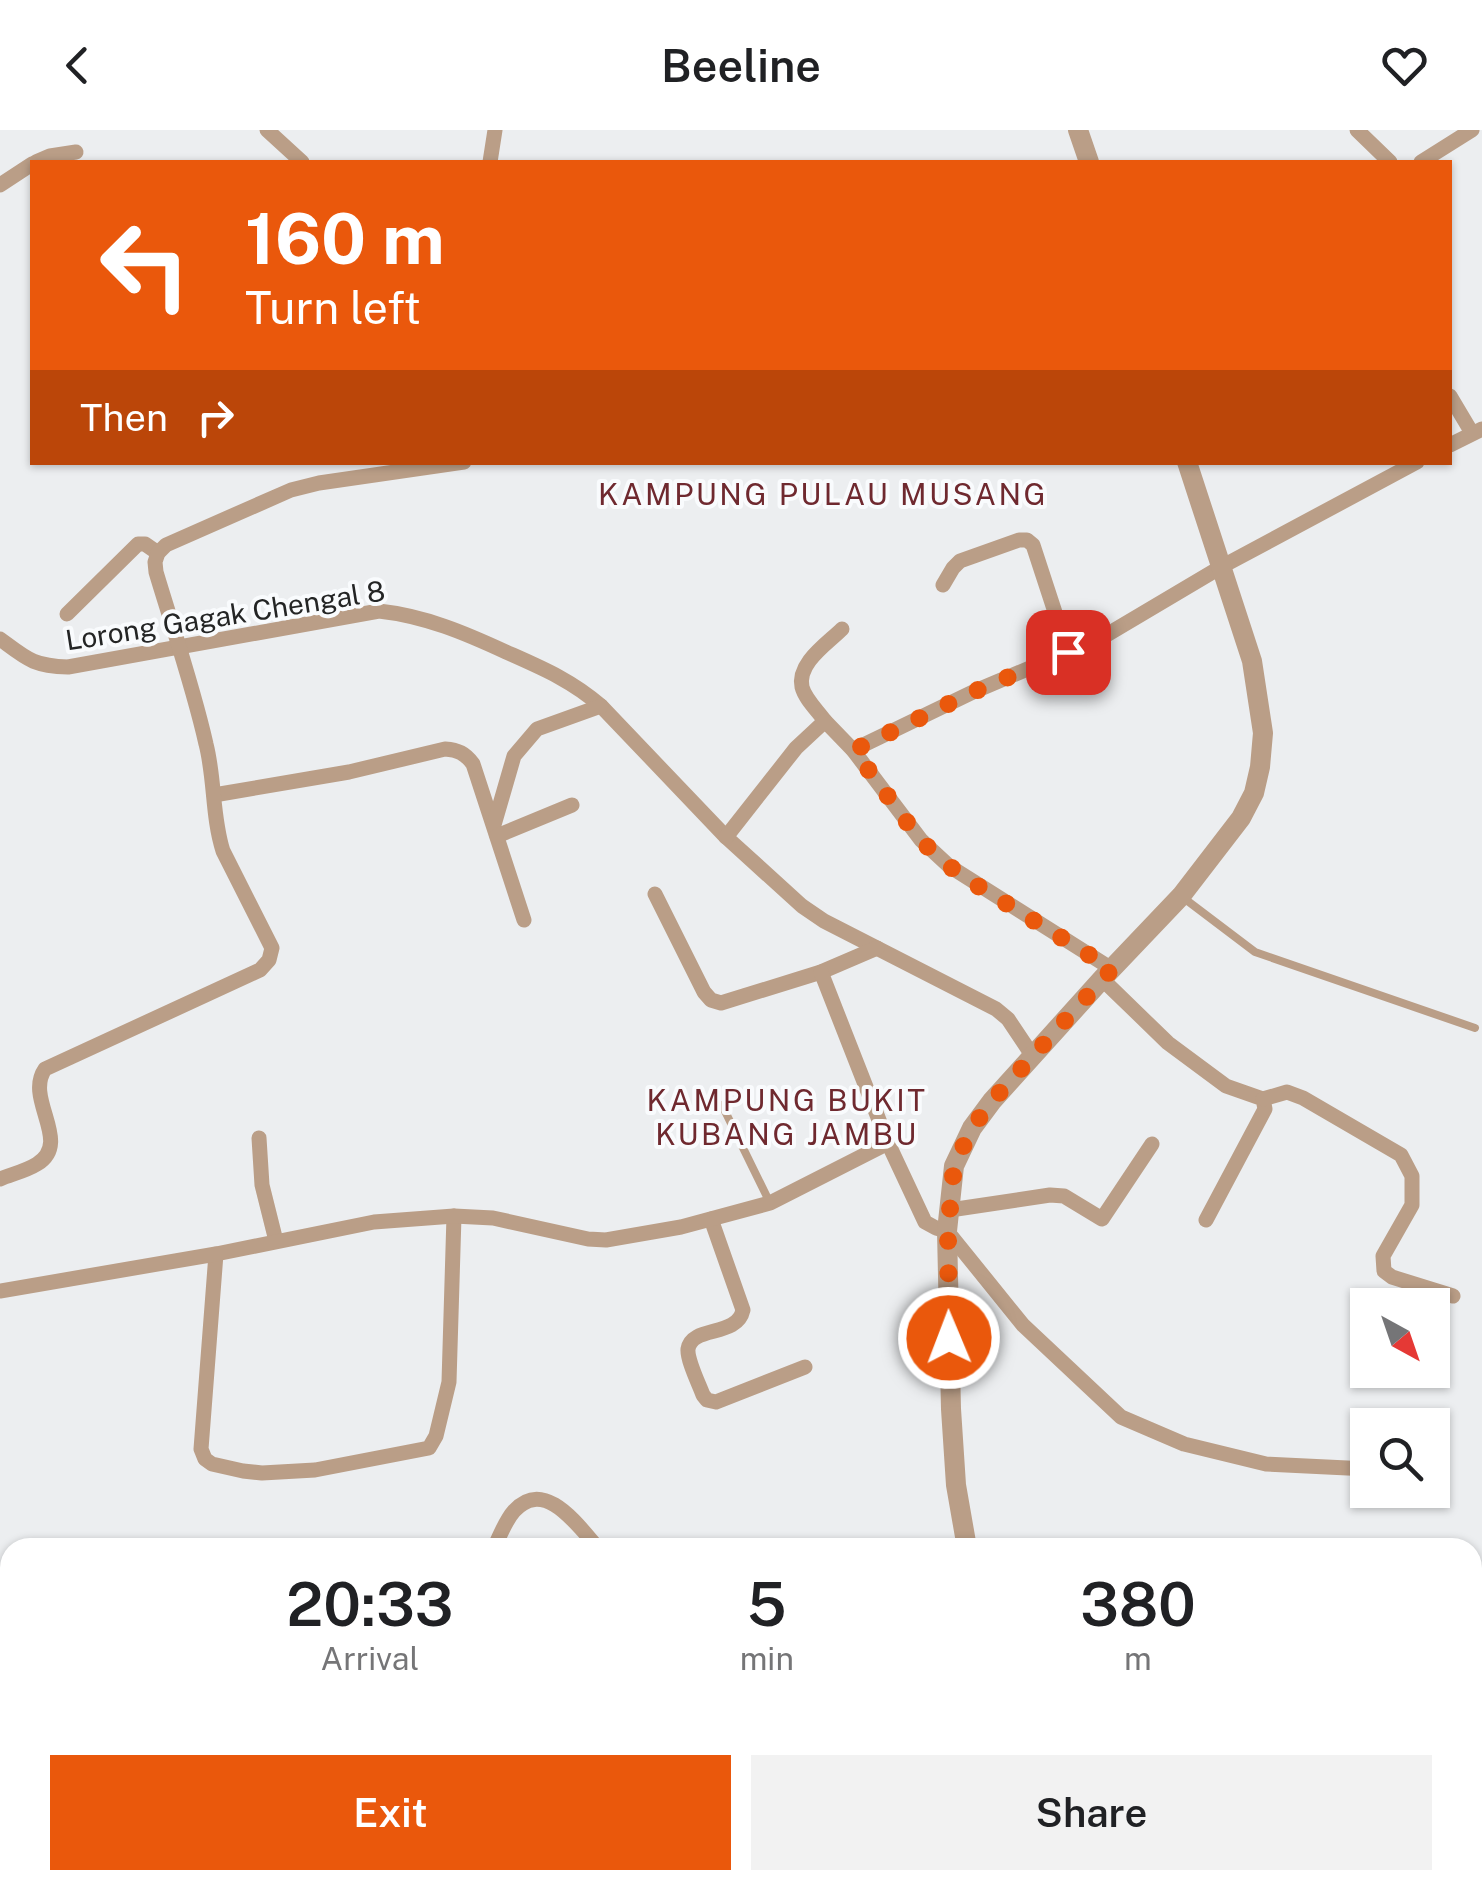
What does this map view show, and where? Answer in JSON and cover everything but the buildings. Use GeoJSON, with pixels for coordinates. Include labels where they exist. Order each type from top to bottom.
{"type":"FeatureCollection","features":[{"type":"Feature","properties":{"kind":"street"},"geometry":{"type":"LineString","coordinates":[[267,130],[300,160]]}},
{"type":"Feature","properties":{"kind":"street"},"geometry":{"type":"LineString","coordinates":[[490,160],[495,130]]}},
{"type":"Feature","properties":{"kind":"street"},"geometry":{"type":"LineString","coordinates":[[1078,130],[1088,160]]}},
{"type":"Feature","properties":{"kind":"street"},"geometry":{"type":"LineString","coordinates":[[1356,130],[1388,160]]}},
{"type":"Feature","properties":{"kind":"street"},"geometry":{"type":"LineString","coordinates":[[1424,160],[1472,130]]}},
{"type":"Feature","properties":{"kind":"street"},"geometry":{"type":"LineString","coordinates":[[42,160],[76,152]]}},
{"type":"Feature","properties":{"kind":"street"},"geometry":{"type":"LineString","coordinates":[[0,185],[30,166]]}},
{"type":"Feature","properties":{"kind":"street"},"geometry":{"type":"LineString","coordinates":[[1452,399],[1477,431],[1452,444]]}},
{"type":"Feature","properties":{"kind":"street"},"geometry":{"type":"LineString","coordinates":[[0,1179],[38,1164],[47,1155],[50,1134],[37,1087],[44,1069],[201,999],[260,970],[269,960],[272,948],[268,938],[218,836],[207,746],[156,572],[158,553],[184,536],[291,490],[443,465]]}},
{"type":"Feature","properties":{"kind":"street"},"geometry":{"type":"LineString","coordinates":[[965,1538],[956,1486],[950,1409],[949,1220],[954,1166],[972,1128],[992,1101],[1181,896],[1241,818],[1254,793],[1260,767],[1263,733],[1252,662],[1188,465]]}},
{"type":"Feature","properties":{"kind":"street"},"geometry":{"type":"LineString","coordinates":[[854,750],[973,692],[1126,625],[1221,567],[1411,465]]}},
{"type":"Feature","properties":{"kind":"street"},"geometry":{"type":"LineString","coordinates":[[943,585],[960,561],[1027,540],[1033,545],[1068,652]]}},
{"type":"Feature","properties":{"kind":"street"},"geometry":{"type":"LineString","coordinates":[[67,614],[138,544],[158,553]]}},
{"type":"Feature","properties":{"kind":"street","name":"Lorong Gagak Chengal 8"},"geometry":{"type":"LineString","coordinates":[[0,638],[32,662],[68,668],[177,638],[380,611],[405,614],[470,636],[566,679],[601,706],[726,837],[802,906],[996,1009],[1032,1055]]}},
{"type":"Feature","properties":{"kind":"street"},"geometry":{"type":"LineString","coordinates":[[842,629],[807,663],[802,686],[825,721],[854,750],[920,840],[949,866],[1107,974],[1168,1043],[1226,1086],[1263,1099],[1287,1092],[1303,1098],[1401,1155],[1412,1176],[1412,1205],[1383,1256],[1384,1271],[1392,1278],[1453,1296]]}},
{"type":"Feature","properties":{"kind":"street"},"geometry":{"type":"LineString","coordinates":[[495,831],[514,756],[537,729],[601,706]]}},
{"type":"Feature","properties":{"kind":"street"},"geometry":{"type":"LineString","coordinates":[[726,837],[796,748],[825,721]]}},
{"type":"Feature","properties":{"kind":"street"},"geometry":{"type":"LineString","coordinates":[[214,795],[456,750],[473,764],[524,920]]}},
{"type":"Feature","properties":{"kind":"street"},"geometry":{"type":"LineString","coordinates":[[495,831],[572,805]]}},
{"type":"Feature","properties":{"kind":"street"},"geometry":{"type":"LineString","coordinates":[[655,894],[711,1000],[721,1002],[820,972],[876,948]]}},
{"type":"Feature","properties":{"kind":"street"},"geometry":{"type":"LineString","coordinates":[[820,972],[918,1211],[936,1228],[949,1220],[1050,1195],[1064,1196],[1102,1219],[1152,1144]]}},
{"type":"Feature","properties":{"kind":"street"},"geometry":{"type":"LineString","coordinates":[[1206,1220],[1265,1109],[1263,1099]]}},
{"type":"Feature","properties":{"kind":"street"},"geometry":{"type":"LineString","coordinates":[[259,1138],[262,1185],[276,1241]]}},
{"type":"Feature","properties":{"kind":"street"},"geometry":{"type":"LineString","coordinates":[[0,1291],[216,1254],[356,1224],[454,1216],[493,1218],[606,1240],[681,1227],[770,1204],[888,1143]]}},
{"type":"Feature","properties":{"kind":"street"},"geometry":{"type":"LineString","coordinates":[[216,1254],[201,1449],[205,1459],[244,1471],[315,1470],[429,1448],[436,1436],[449,1382],[454,1216]]}},
{"type":"Feature","properties":{"kind":"street"},"geometry":{"type":"LineString","coordinates":[[711,1220],[743,1310],[736,1324],[698,1337],[688,1349],[707,1400],[716,1402],[805,1367]]}},
{"type":"Feature","properties":{"kind":"street"},"geometry":{"type":"LineString","coordinates":[[949,1220],[1022,1326],[1121,1416],[1184,1444],[1266,1464],[1350,1468]]}},
{"type":"Feature","properties":{"kind":"street"},"geometry":{"type":"LineString","coordinates":[[499,1538],[511,1514],[534,1499],[558,1506],[588,1538]]}},
{"type":"Feature","properties":{"kind":"lane"},"geometry":{"type":"LineString","coordinates":[[1181,896],[1255,952],[1475,1028]]}},
{"type":"Feature","properties":{"kind":"lane"},"geometry":{"type":"LineString","coordinates":[[722,1105],[770,1204]]}},
{"type":"Feature","properties":{"kind":"district","name":"KAMPUNG PULAU MUSANG"},"geometry":{"type":"Point","coordinates":[823,494]}},
{"type":"Feature","properties":{"kind":"district","name":"KAMPUNG BUKIT KUBANG JAMBU"},"geometry":{"type":"Point","coordinates":[787,1117]}},
{"type":"Feature","properties":{"kind":"route"},"geometry":{"type":"LineString","coordinates":[[949,1338],[948,1231],[954,1166],[972,1128],[992,1101],[1112,969],[949,866],[920,840],[854,750],[973,692],[1068,652]]}}]}
